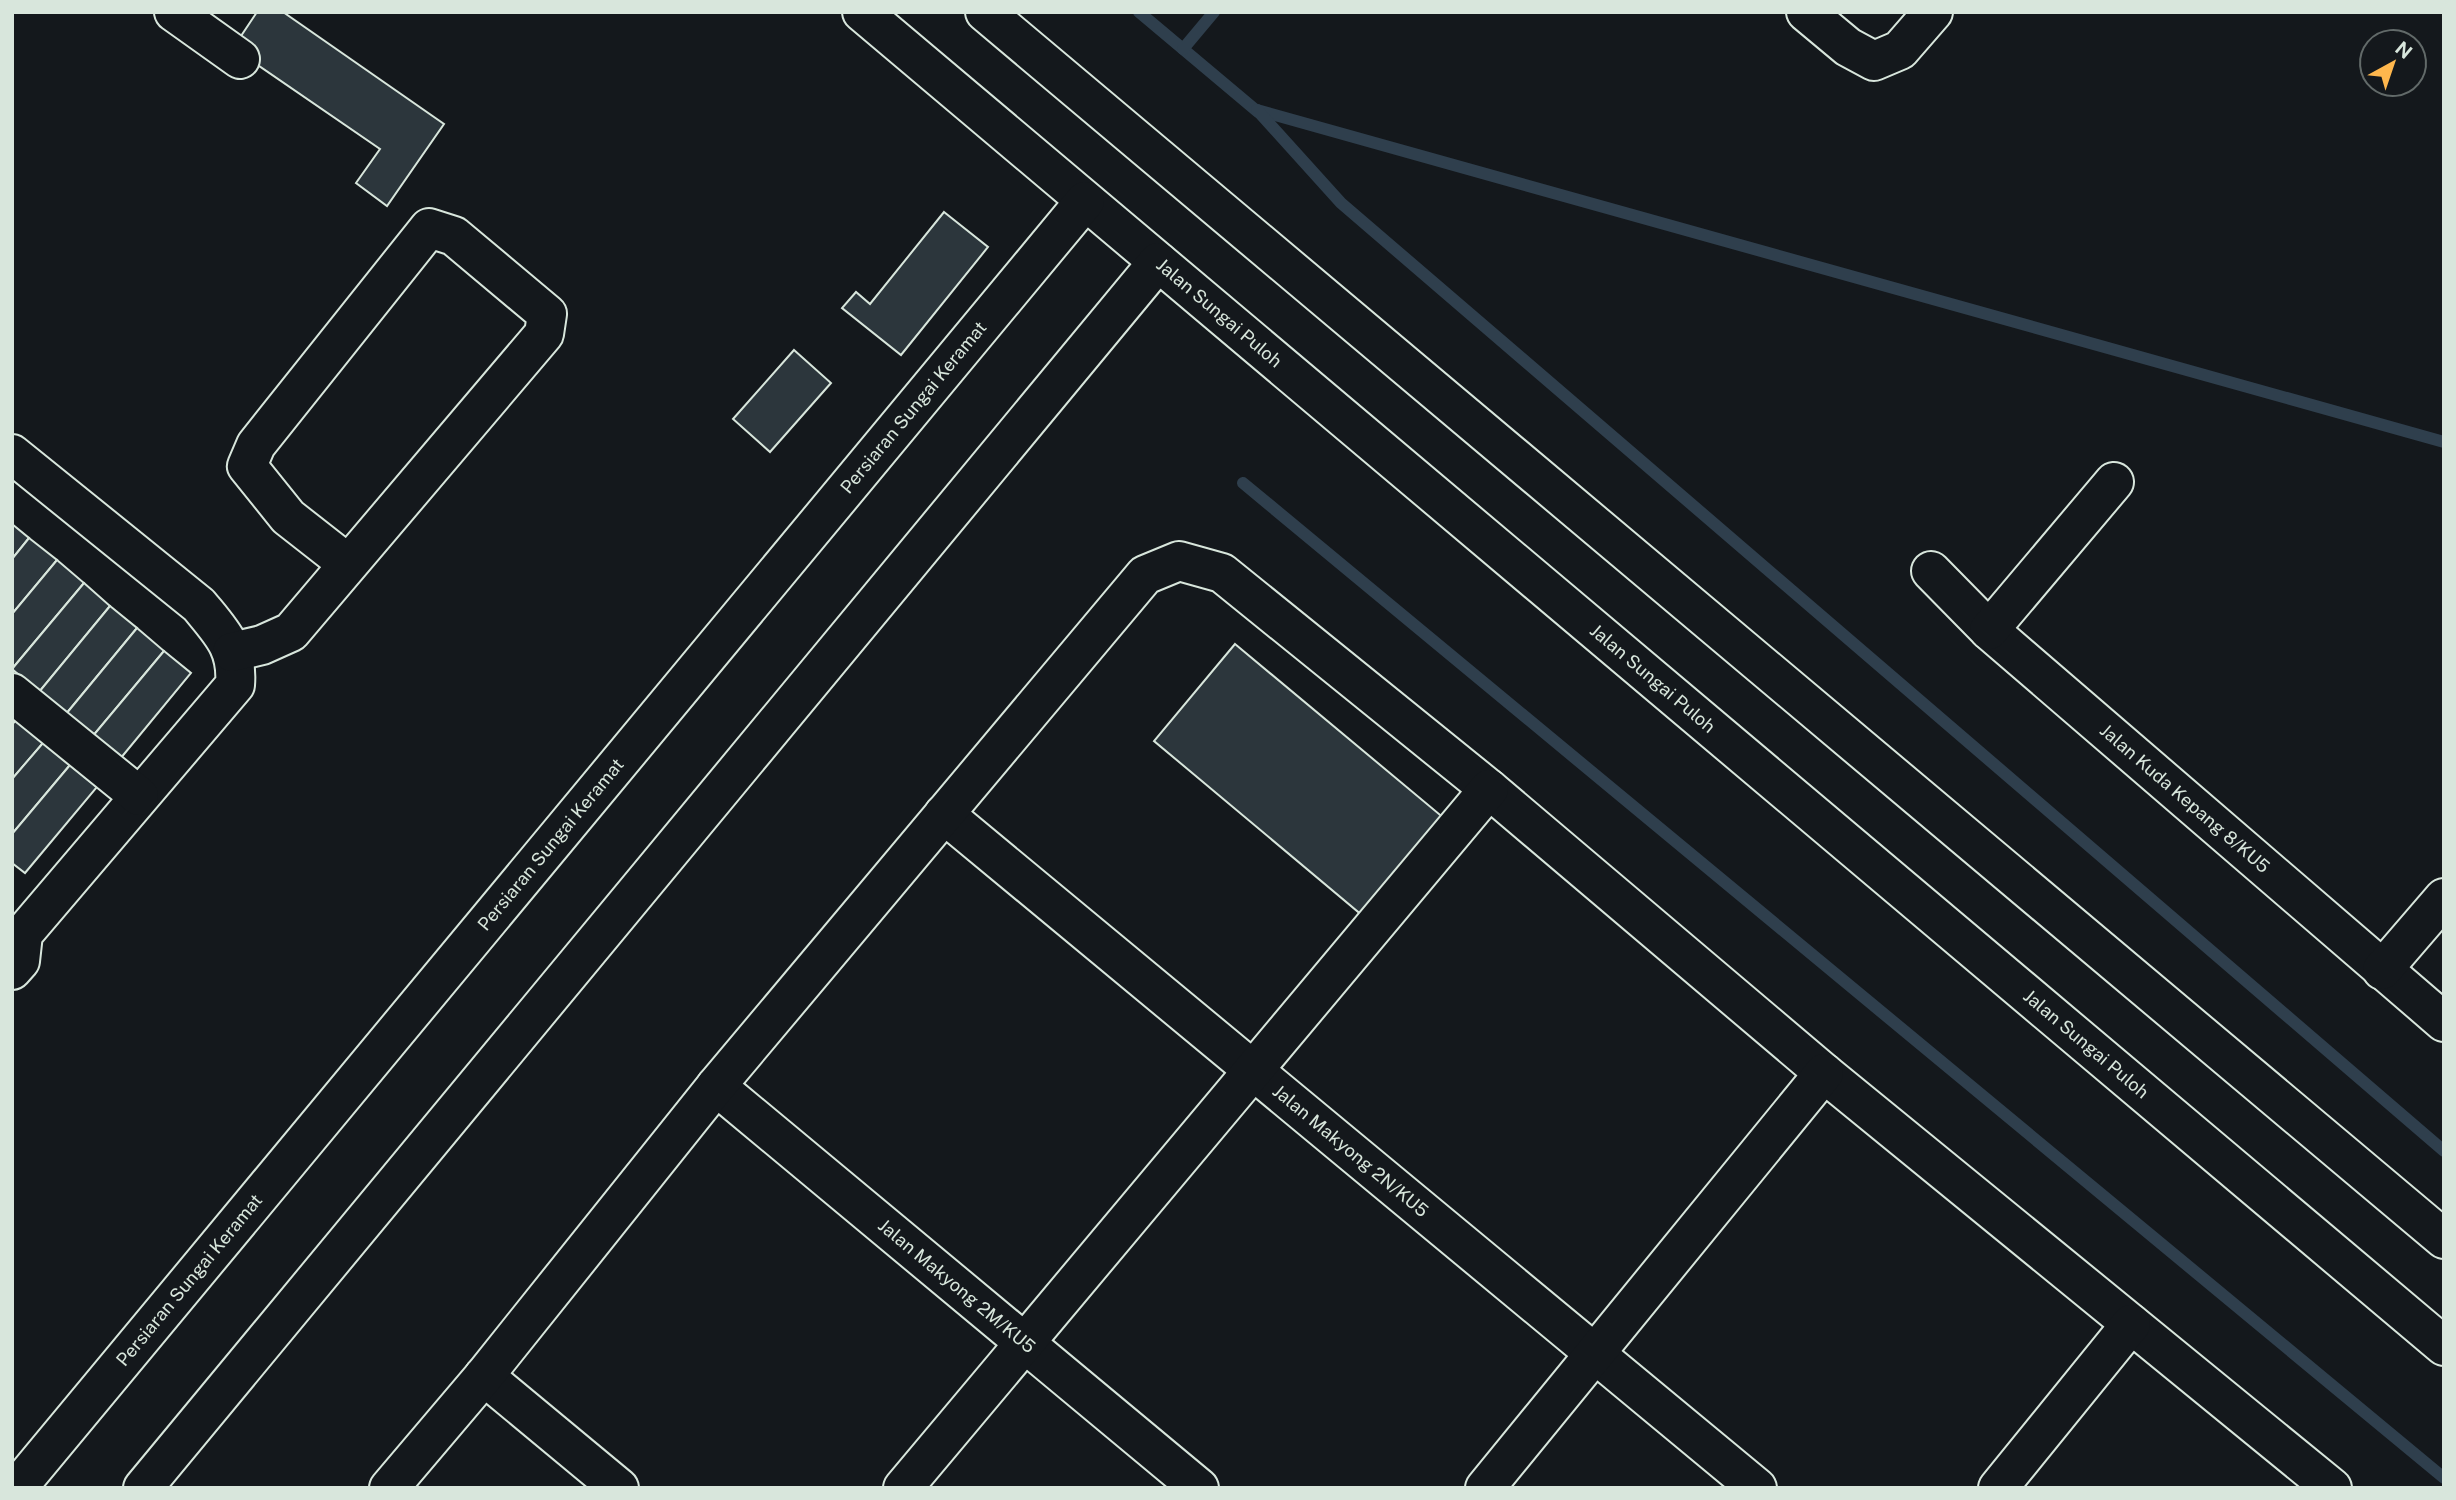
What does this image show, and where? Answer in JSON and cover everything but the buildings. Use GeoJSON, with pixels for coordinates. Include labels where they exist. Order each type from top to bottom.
{"type":"FeatureCollection","features":[{"type":"Feature","properties":{"kind":"street"},"geometry":{"type":"LineString","coordinates":[[174,12],[240,59]]}},
{"type":"Feature","properties":{"kind":"street","name":"Jalan Sungai Puloh"},"geometry":{"type":"LineString","coordinates":[[862,12],[2444,1346]]}},
{"type":"Feature","properties":{"kind":"street"},"geometry":{"type":"LineString","coordinates":[[985,12],[2444,1239]]}},
{"type":"Feature","properties":{"kind":"street"},"geometry":{"type":"LineString","coordinates":[[1807,12],[1848,47],[1874,61],[1900,50],[1933,12]]}},
{"type":"Feature","properties":{"kind":"street","name":"Persiaran Sungai Keramat"},"geometry":{"type":"LineString","coordinates":[[17,1488],[1085,201]]}},
{"type":"Feature","properties":{"kind":"street"},"geometry":{"type":"LineString","coordinates":[[232,652],[262,645],[291,632],[544,334],[547,314],[454,236],[429,228],[256,445],[247,466],[288,517],[348,564]]}},
{"type":"Feature","properties":{"kind":"street"},"geometry":{"type":"LineString","coordinates":[[143,1488],[1158,262]]}},
{"type":"Feature","properties":{"kind":"street"},"geometry":{"type":"LineString","coordinates":[[12,454],[199,606],[224,635],[237,664],[235,685],[18,930],[20,961],[12,970]]}},
{"type":"Feature","properties":{"kind":"street"},"geometry":{"type":"LineString","coordinates":[[1989,630],[2114,482]]}},
{"type":"Feature","properties":{"kind":"street"},"geometry":{"type":"LineString","coordinates":[[389,1488],[485,1376],[716,1086],[1145,575],[1179,561],[1222,573],[1489,789],[1824,1073],[2332,1488]]}},
{"type":"Feature","properties":{"kind":"street","name":"Jalan Kuda Kepang 8/KU5"},"geometry":{"type":"LineString","coordinates":[[1931,571],[1989,630],[2444,1022]]}},
{"type":"Feature","properties":{"kind":"street"},"geometry":{"type":"LineString","coordinates":[[12,693],[139,796]]}},
{"type":"Feature","properties":{"kind":"street"},"geometry":{"type":"LineString","coordinates":[[903,1488],[1489,789]]}},
{"type":"Feature","properties":{"kind":"street","name":"Jalan Makyong 2N/KU5"},"geometry":{"type":"LineString","coordinates":[[944,814],[1757,1488]]}},
{"type":"Feature","properties":{"kind":"street"},"geometry":{"type":"LineString","coordinates":[[2382,970],[2444,898]]}},
{"type":"Feature","properties":{"kind":"street"},"geometry":{"type":"LineString","coordinates":[[1485,1488],[1824,1073]]}},
{"type":"Feature","properties":{"kind":"street","name":"Jalan Makyong 2M/KU5"},"geometry":{"type":"LineString","coordinates":[[716,1086],[1199,1488]]}},
{"type":"Feature","properties":{"kind":"street"},"geometry":{"type":"LineString","coordinates":[[1998,1488],[2131,1324]]}},
{"type":"Feature","properties":{"kind":"street"},"geometry":{"type":"LineString","coordinates":[[485,1376],[620,1488]]}},
{"type":"Feature","properties":{"kind":"waterway"},"geometry":{"type":"LineString","coordinates":[[1139,12],[1258,112],[1257,110],[2444,442]]}},
{"type":"Feature","properties":{"kind":"waterway"},"geometry":{"type":"LineString","coordinates":[[1183,49],[1214,12]]}},
{"type":"Feature","properties":{"kind":"waterway"},"geometry":{"type":"LineString","coordinates":[[1257,110],[1341,203],[2444,1151]]}},
{"type":"Feature","properties":{"kind":"waterway"},"geometry":{"type":"LineString","coordinates":[[1243,483],[2444,1478]]}}]}
